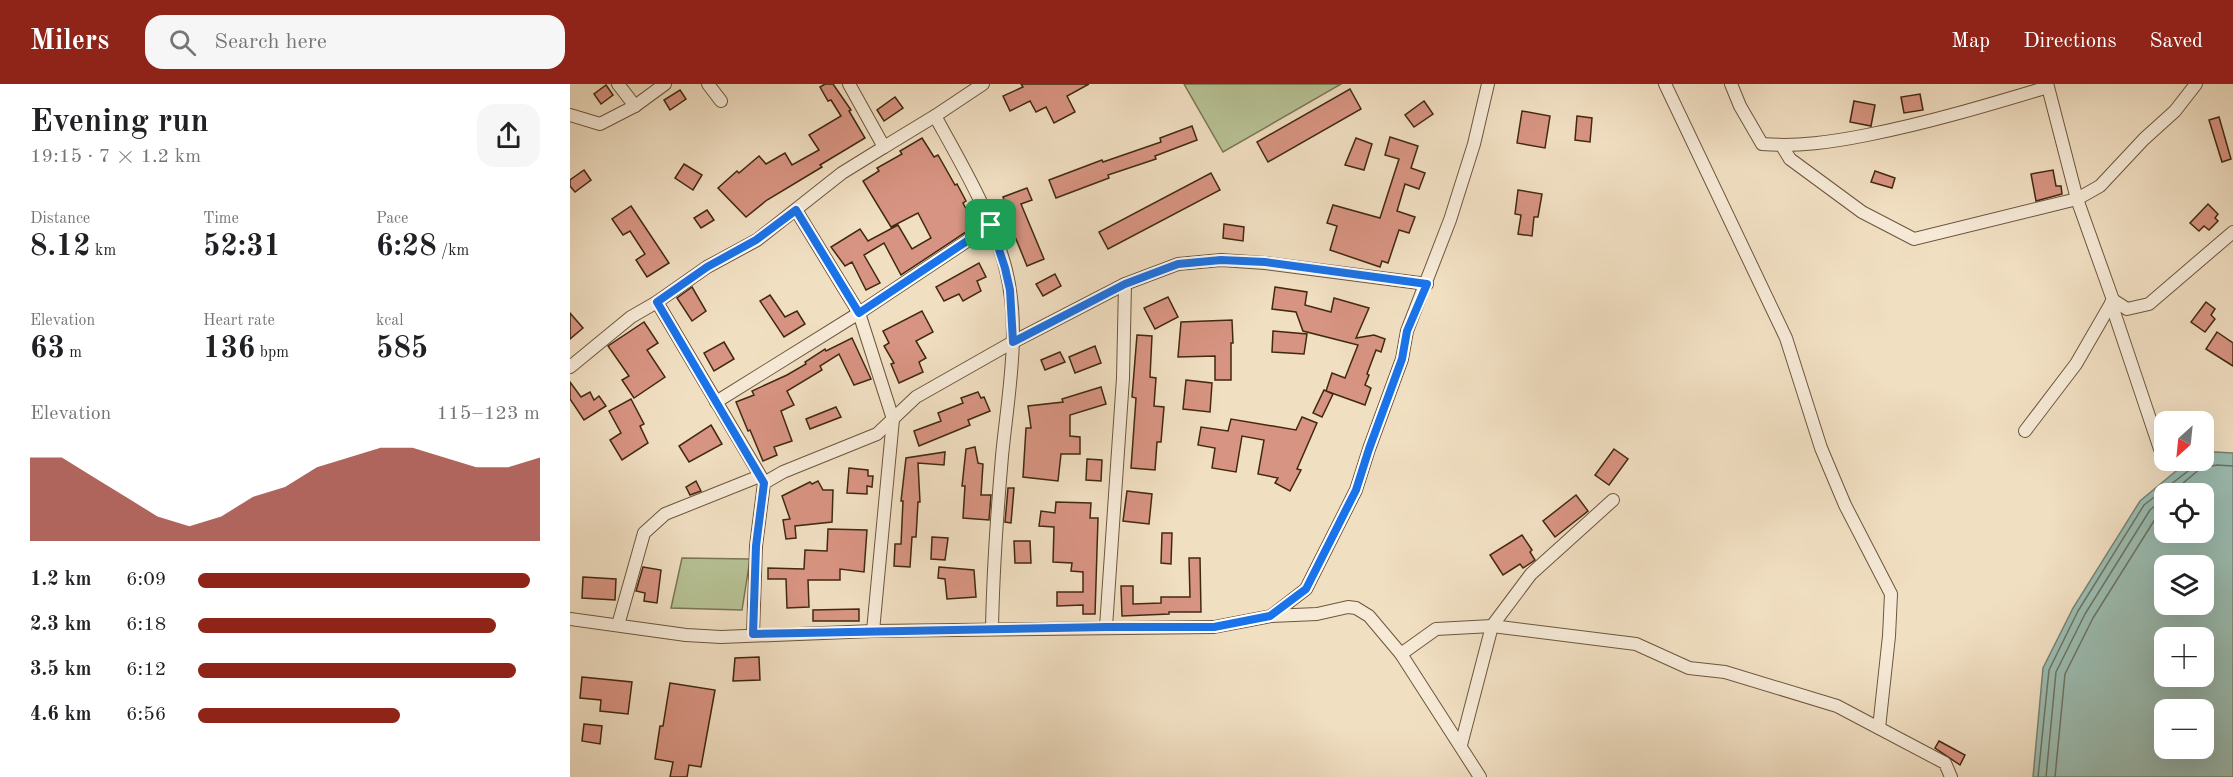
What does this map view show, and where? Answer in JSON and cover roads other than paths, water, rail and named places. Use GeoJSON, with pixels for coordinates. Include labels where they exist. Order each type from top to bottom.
{"type":"FeatureCollection","features":[{"type":"Feature","properties":{"kind":"street"},"geometry":{"type":"LineString","coordinates":[[618,84],[635,106]]}},
{"type":"Feature","properties":{"kind":"street"},"geometry":{"type":"LineString","coordinates":[[570,116],[600,124],[635,106],[665,84]]}},
{"type":"Feature","properties":{"kind":"street"},"geometry":{"type":"LineString","coordinates":[[708,84],[721,101]]}},
{"type":"Feature","properties":{"kind":"street"},"geometry":{"type":"LineString","coordinates":[[849,84],[884,147]]}},
{"type":"Feature","properties":{"kind":"street"},"geometry":{"type":"LineString","coordinates":[[570,367],[631,317],[707,267],[756,240],[842,173],[983,84]]}},
{"type":"Feature","properties":{"kind":"street"},"geometry":{"type":"LineString","coordinates":[[1270,616],[1306,589],[1356,490],[1402,359],[1407,331],[1450,220],[1474,144],[1488,84]]}},
{"type":"Feature","properties":{"kind":"street"},"geometry":{"type":"LineString","coordinates":[[1665,84],[1786,338],[1821,448],[1845,505],[1891,594],[1879,728]]}},
{"type":"Feature","properties":{"kind":"street"},"geometry":{"type":"LineString","coordinates":[[1731,84],[1740,106],[1762,144],[1782,146],[1827,143],[1891,130],[2048,87],[2078,199],[2154,430]]}},
{"type":"Feature","properties":{"kind":"street"},"geometry":{"type":"LineString","coordinates":[[1782,146],[1790,159],[1863,212],[1914,239],[2078,199],[2100,186],[2144,139],[2175,111],[2196,84]]}},
{"type":"Feature","properties":{"kind":"street"},"geometry":{"type":"LineString","coordinates":[[935,116],[991,225],[1010,290],[1013,342],[993,576],[992,629]]}},
{"type":"Feature","properties":{"kind":"street"},"geometry":{"type":"LineString","coordinates":[[796,210],[859,313],[893,419],[873,631]]}},
{"type":"Feature","properties":{"kind":"street"},"geometry":{"type":"LineString","coordinates":[[716,402],[859,313],[991,225]]}},
{"type":"Feature","properties":{"kind":"street"},"geometry":{"type":"LineString","coordinates":[[2112,301],[2127,309],[2149,304],[2233,232]]}},
{"type":"Feature","properties":{"kind":"street"},"geometry":{"type":"LineString","coordinates":[[618,625],[644,533],[665,514],[762,480],[877,434],[916,397],[1013,342],[1125,284],[1178,264],[1221,260],[1329,270],[1427,284]]}},
{"type":"Feature","properties":{"kind":"street"},"geometry":{"type":"LineString","coordinates":[[1106,627],[1122,389],[1125,284]]}},
{"type":"Feature","properties":{"kind":"street"},"geometry":{"type":"LineString","coordinates":[[2025,431],[2076,364],[2112,301]]}},
{"type":"Feature","properties":{"kind":"street"},"geometry":{"type":"LineString","coordinates":[[657,302],[762,480],[756,546],[753,634]]}},
{"type":"Feature","properties":{"kind":"street"},"geometry":{"type":"LineString","coordinates":[[1461,746],[1492,626],[1531,574],[1613,500]]}},
{"type":"Feature","properties":{"kind":"street"},"geometry":{"type":"LineString","coordinates":[[570,620],[686,635],[721,637],[873,631],[1214,627],[1270,616],[1317,615],[1348,607],[1356,608],[1369,616],[1401,654],[1480,777]]}},
{"type":"Feature","properties":{"kind":"street"},"geometry":{"type":"LineString","coordinates":[[1401,654],[1436,628],[1492,626],[1636,644],[1689,668],[1725,672],[1837,706],[1945,763],[1951,777]]}},
{"type":"Feature","properties":{"kind":"water"},"geometry":{"type":"Polygon","coordinates":[[[2214,452],[2233,453],[2233,777],[2033,777],[2043,668],[2073,608],[2140,501],[2154,489],[2154,543],[2214,543],[2214,483],[2162,483],[2176,471],[2214,471],[2214,452]]]}}]}
